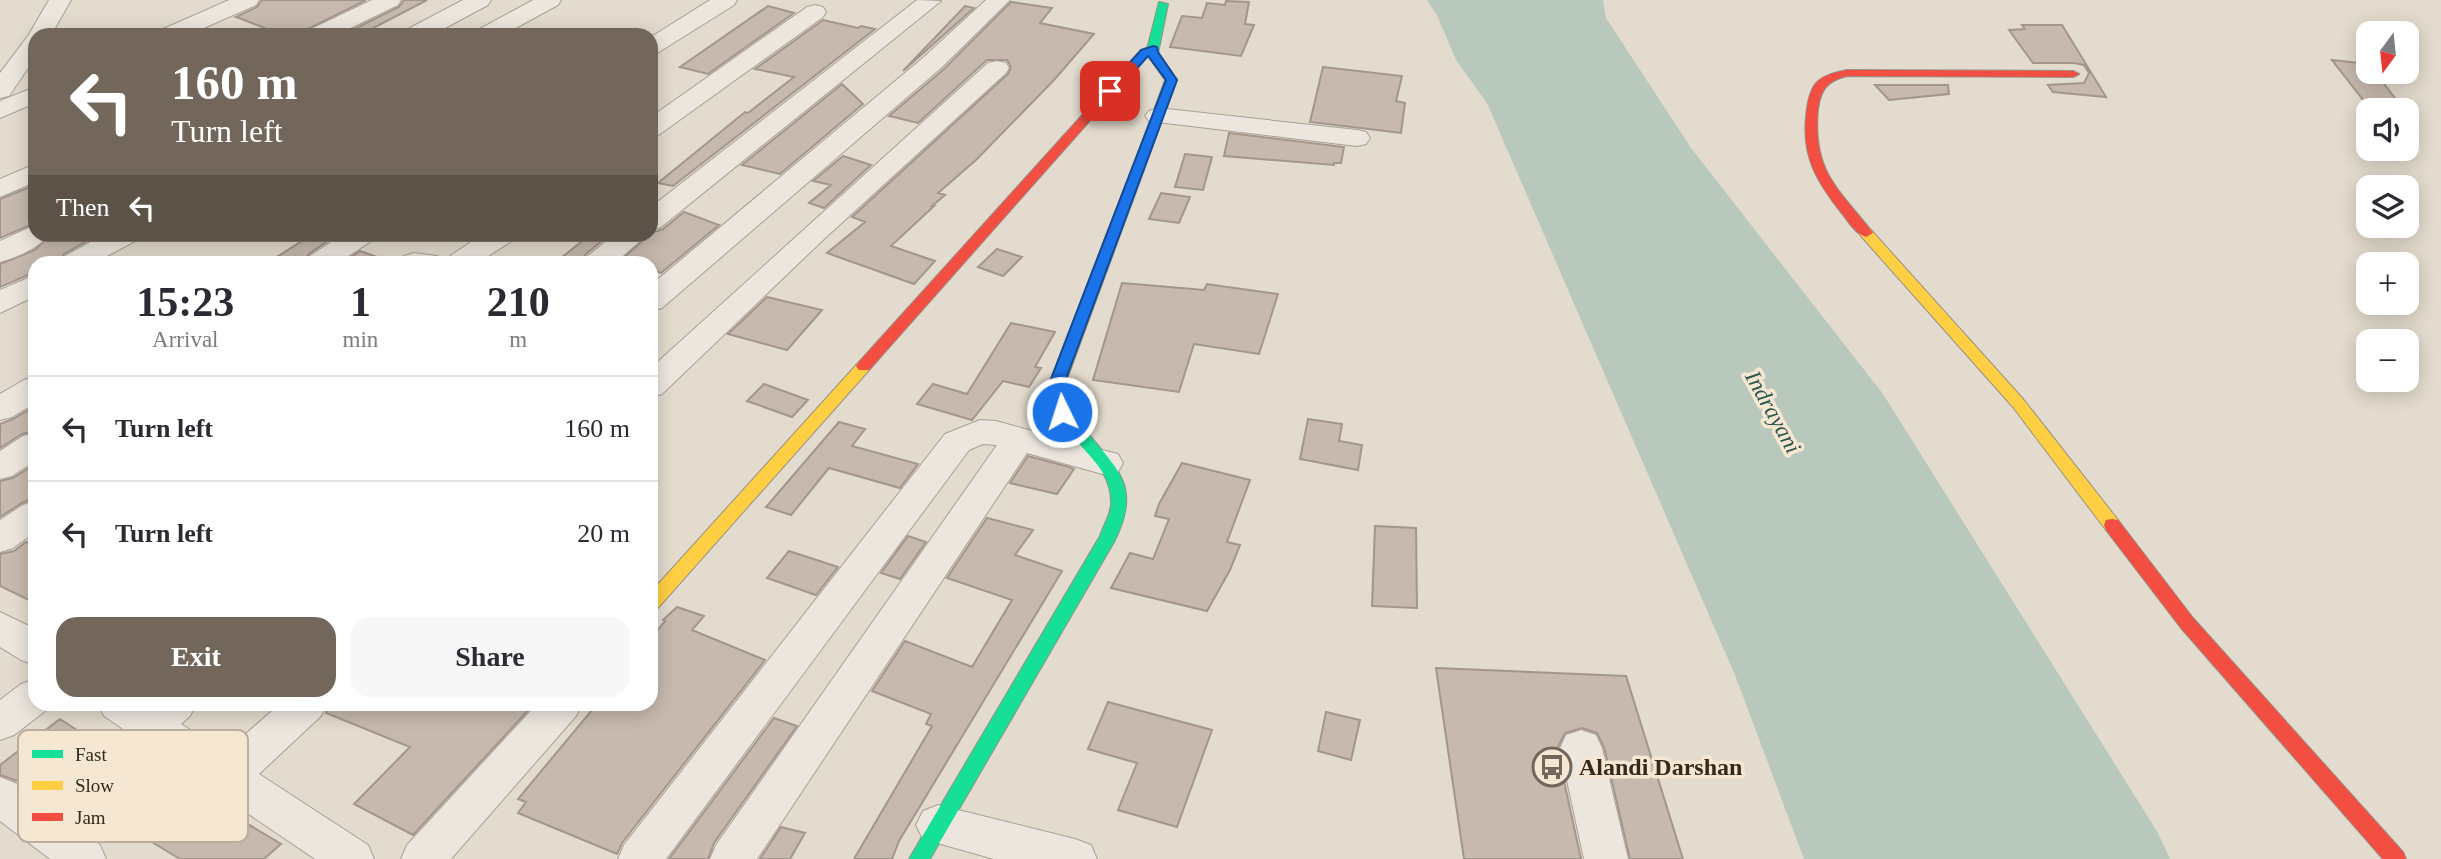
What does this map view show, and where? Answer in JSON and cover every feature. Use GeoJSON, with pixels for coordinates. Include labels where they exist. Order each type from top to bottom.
{"type":"FeatureCollection","features":[{"type":"Feature","properties":{"kind":"street"},"geometry":{"type":"LineString","coordinates":[[46,23],[82,0]]}},
{"type":"Feature","properties":{"kind":"street"},"geometry":{"type":"LineString","coordinates":[[185,28],[248,0]]}},
{"type":"Feature","properties":{"kind":"street"},"geometry":{"type":"LineString","coordinates":[[332,28],[390,0]]}},
{"type":"Feature","properties":{"kind":"street"},"geometry":{"type":"LineString","coordinates":[[427,28],[480,0]]}},
{"type":"Feature","properties":{"kind":"street"},"geometry":{"type":"LineString","coordinates":[[499,28],[550,0]]}},
{"type":"Feature","properties":{"kind":"street"},"geometry":{"type":"LineString","coordinates":[[658,43],[726,0]]}},
{"type":"Feature","properties":{"kind":"street"},"geometry":{"type":"LineString","coordinates":[[658,295],[933,62],[999,0]]}},
{"type":"Feature","properties":{"kind":"street"},"geometry":{"type":"LineString","coordinates":[[658,215],[930,1]]}},
{"type":"Feature","properties":{"kind":"street"},"geometry":{"type":"LineString","coordinates":[[1075,859],[928,842],[1108,537],[1119,505],[1118,483],[1106,463],[1070,425],[1056,394],[1106,249],[1171,80],[1152,52],[1163,4]]}},
{"type":"Feature","properties":{"kind":"street"},"geometry":{"type":"LineString","coordinates":[[658,124],[815,12]]}},
{"type":"Feature","properties":{"kind":"street"},"geometry":{"type":"LineString","coordinates":[[0,47],[28,32]]}},
{"type":"Feature","properties":{"kind":"street"},"geometry":{"type":"LineString","coordinates":[[658,596],[1031,178],[1145,52],[1153,49]]}},
{"type":"Feature","properties":{"kind":"street"},"geometry":{"type":"LineString","coordinates":[[0,91],[28,50]]}},
{"type":"Feature","properties":{"kind":"street"},"geometry":{"type":"LineString","coordinates":[[658,379],[814,233],[997,68]]}},
{"type":"Feature","properties":{"kind":"street"},"geometry":{"type":"LineString","coordinates":[[2073,74],[1847,73],[1831,76],[1819,84],[1814,95],[1810,139],[1828,183],[1855,221],[2018,403],[2187,623],[2396,859]]}},
{"type":"Feature","properties":{"kind":"street"},"geometry":{"type":"LineString","coordinates":[[0,110],[28,97]]}},
{"type":"Feature","properties":{"kind":"street"},"geometry":{"type":"LineString","coordinates":[[1158,116],[1357,138]]}},
{"type":"Feature","properties":{"kind":"street"},"geometry":{"type":"LineString","coordinates":[[0,188],[28,175]]}},
{"type":"Feature","properties":{"kind":"street"},"geometry":{"type":"LineString","coordinates":[[0,253],[28,238]]}},
{"type":"Feature","properties":{"kind":"street"},"geometry":{"type":"LineString","coordinates":[[86,256],[112,242]]}},
{"type":"Feature","properties":{"kind":"street"},"geometry":{"type":"LineString","coordinates":[[329,256],[351,242]]}},
{"type":"Feature","properties":{"kind":"street"},"geometry":{"type":"LineString","coordinates":[[469,256],[491,242]]}},
{"type":"Feature","properties":{"kind":"street"},"geometry":{"type":"LineString","coordinates":[[606,256],[624,242]]}},
{"type":"Feature","properties":{"kind":"street"},"geometry":{"type":"LineString","coordinates":[[0,303],[28,288]]}},
{"type":"Feature","properties":{"kind":"street"},"geometry":{"type":"LineString","coordinates":[[0,409],[28,392]]}},
{"type":"Feature","properties":{"kind":"street"},"geometry":{"type":"LineString","coordinates":[[640,859],[957,442],[980,432],[1019,439],[1106,463]]}},
{"type":"Feature","properties":{"kind":"street"},"geometry":{"type":"LineString","coordinates":[[732,859],[1019,439]]}},
{"type":"Feature","properties":{"kind":"street"},"geometry":{"type":"LineString","coordinates":[[0,467],[28,449]]}},
{"type":"Feature","properties":{"kind":"street"},"geometry":{"type":"LineString","coordinates":[[0,538],[28,519]]}},
{"type":"Feature","properties":{"kind":"street"},"geometry":{"type":"LineString","coordinates":[[0,627],[28,645]]}},
{"type":"Feature","properties":{"kind":"street"},"geometry":{"type":"LineString","coordinates":[[0,723],[28,701]]}},
{"type":"Feature","properties":{"kind":"street"},"geometry":{"type":"LineString","coordinates":[[148,711],[172,730]]}},
{"type":"Feature","properties":{"kind":"street"},"geometry":{"type":"LineString","coordinates":[[248,758],[299,711]]}},
{"type":"Feature","properties":{"kind":"street"},"geometry":{"type":"LineString","coordinates":[[423,859],[556,711]]}},
{"type":"Feature","properties":{"kind":"street"},"geometry":{"type":"LineString","coordinates":[[1581,748],[1606,859]]}},
{"type":"Feature","properties":{"kind":"street"},"geometry":{"type":"LineString","coordinates":[[248,788],[352,859]]}},
{"type":"Feature","properties":{"kind":"street"},"geometry":{"type":"LineString","coordinates":[[0,796],[18,810]]}},
{"type":"Feature","properties":{"kind":"street"},"geometry":{"type":"LineString","coordinates":[[61,842],[84,859]]}},
{"type":"Feature","properties":{"kind":"water","name":"Indrayani"},"geometry":{"type":"Polygon","coordinates":[[[1427,0],[1603,0],[1606,18],[1691,148],[1883,394],[2158,833],[2170,859],[1804,859],[1735,675],[1487,103],[1456,60],[1437,15],[1427,0]]]}},
{"type":"Feature","properties":{"kind":"building"},"geometry":{"type":"Polygon","coordinates":[[[262,0],[366,0],[310,28],[265,28],[236,17],[257,7],[262,0]]]}},
{"type":"Feature","properties":{"kind":"building"},"geometry":{"type":"Polygon","coordinates":[[[404,0],[427,0],[373,28],[356,28],[399,7],[404,0]]]}},
{"type":"Feature","properties":{"kind":"building"},"geometry":{"type":"Polygon","coordinates":[[[1226,1],[1249,2],[1245,24],[1254,25],[1241,56],[1170,47],[1182,16],[1202,18],[1207,3],[1225,5],[1226,1]]]}},
{"type":"Feature","properties":{"kind":"building"},"geometry":{"type":"Polygon","coordinates":[[[1011,2],[1052,8],[1040,23],[1094,34],[1054,80],[976,160],[938,193],[945,195],[891,246],[935,261],[914,284],[827,253],[865,222],[852,217],[1008,74],[1011,67],[1007,60],[987,60],[918,123],[889,116],[944,69],[1011,2]]]}},
{"type":"Feature","properties":{"kind":"building"},"geometry":{"type":"Polygon","coordinates":[[[768,6],[794,13],[708,74],[680,67],[768,6]]]}},
{"type":"Feature","properties":{"kind":"building"},"geometry":{"type":"Polygon","coordinates":[[[965,6],[974,8],[903,71],[965,6]]]}},
{"type":"Feature","properties":{"kind":"building"},"geometry":{"type":"Polygon","coordinates":[[[823,20],[875,29],[673,186],[658,183],[745,112],[748,113],[794,77],[755,69],[823,20]]]}},
{"type":"Feature","properties":{"kind":"building"},"geometry":{"type":"Polygon","coordinates":[[[2022,25],[2062,25],[2106,97],[2053,92],[2048,85],[2084,83],[2089,73],[2084,65],[2074,63],[2033,63],[2009,30],[2025,29],[2022,25]]]}},
{"type":"Feature","properties":{"kind":"building"},"geometry":{"type":"Polygon","coordinates":[[[2332,60],[2356,63],[2356,84],[2384,84],[2395,98],[2362,98],[2332,60]]]}},
{"type":"Feature","properties":{"kind":"building"},"geometry":{"type":"Polygon","coordinates":[[[1323,67],[1402,76],[1396,101],[1405,103],[1401,133],[1310,122],[1323,67]]]}},
{"type":"Feature","properties":{"kind":"building"},"geometry":{"type":"Polygon","coordinates":[[[842,84],[863,104],[780,174],[742,165],[842,84]]]}},
{"type":"Feature","properties":{"kind":"building"},"geometry":{"type":"Polygon","coordinates":[[[1875,85],[1948,85],[1949,94],[1889,100],[1875,85]]]}},
{"type":"Feature","properties":{"kind":"building"},"geometry":{"type":"Polygon","coordinates":[[[1229,133],[1344,147],[1341,163],[1334,165],[1224,156],[1229,133]]]}},
{"type":"Feature","properties":{"kind":"building"},"geometry":{"type":"Polygon","coordinates":[[[1185,154],[1212,157],[1203,190],[1175,187],[1185,154]]]}},
{"type":"Feature","properties":{"kind":"building"},"geometry":{"type":"Polygon","coordinates":[[[843,156],[871,165],[824,208],[809,203],[831,185],[813,181],[843,156]]]}},
{"type":"Feature","properties":{"kind":"building"},"geometry":{"type":"Polygon","coordinates":[[[28,188],[28,226],[0,238],[0,199],[28,188]]]}},
{"type":"Feature","properties":{"kind":"building"},"geometry":{"type":"Polygon","coordinates":[[[1161,193],[1190,197],[1179,223],[1149,219],[1161,193]]]}},
{"type":"Feature","properties":{"kind":"building"},"geometry":{"type":"Polygon","coordinates":[[[684,212],[719,225],[661,273],[658,272],[658,256],[626,256],[641,242],[658,242],[658,231],[684,212]]]}},
{"type":"Feature","properties":{"kind":"building"},"geometry":{"type":"Polygon","coordinates":[[[43,242],[85,242],[62,256],[28,256],[28,275],[0,287],[0,264],[35,250],[43,242]]]}},
{"type":"Feature","properties":{"kind":"building"},"geometry":{"type":"Polygon","coordinates":[[[300,242],[326,242],[308,256],[278,256],[300,242]]]}},
{"type":"Feature","properties":{"kind":"building"},"geometry":{"type":"Polygon","coordinates":[[[581,242],[601,242],[585,256],[564,256],[581,242]]]}},
{"type":"Feature","properties":{"kind":"building"},"geometry":{"type":"Polygon","coordinates":[[[997,249],[1022,257],[1003,276],[978,267],[997,249]]]}},
{"type":"Feature","properties":{"kind":"building"},"geometry":{"type":"Polygon","coordinates":[[[360,251],[374,256],[352,256],[360,251]]]}},
{"type":"Feature","properties":{"kind":"building"},"geometry":{"type":"Polygon","coordinates":[[[1122,283],[1204,290],[1207,284],[1278,294],[1259,354],[1194,344],[1179,392],[1093,380],[1122,283]]]}},
{"type":"Feature","properties":{"kind":"building"},"geometry":{"type":"Polygon","coordinates":[[[767,297],[822,310],[787,350],[728,334],[767,297]]]}},
{"type":"Feature","properties":{"kind":"building"},"geometry":{"type":"Polygon","coordinates":[[[1011,323],[1055,332],[1035,367],[1041,368],[1029,387],[1003,381],[972,420],[917,404],[933,384],[967,394],[1011,323]]]}},
{"type":"Feature","properties":{"kind":"building"},"geometry":{"type":"Polygon","coordinates":[[[764,384],[808,400],[792,417],[747,401],[764,384]]]}},
{"type":"Feature","properties":{"kind":"building"},"geometry":{"type":"Polygon","coordinates":[[[28,410],[28,433],[0,448],[0,424],[28,410]]]}},
{"type":"Feature","properties":{"kind":"building"},"geometry":{"type":"Polygon","coordinates":[[[1308,419],[1342,424],[1339,441],[1362,445],[1358,470],[1300,459],[1308,419]]]}},
{"type":"Feature","properties":{"kind":"building"},"geometry":{"type":"Polygon","coordinates":[[[839,422],[865,429],[852,446],[918,464],[900,488],[829,468],[791,515],[766,507],[839,422]]]}},
{"type":"Feature","properties":{"kind":"building"},"geometry":{"type":"Polygon","coordinates":[[[1028,456],[1074,469],[1057,494],[1010,483],[1028,456]]]}},
{"type":"Feature","properties":{"kind":"building"},"geometry":{"type":"Polygon","coordinates":[[[1182,463],[1250,480],[1227,542],[1240,545],[1230,570],[1207,611],[1111,588],[1130,553],[1153,559],[1169,519],[1155,516],[1182,463]]]}},
{"type":"Feature","properties":{"kind":"building"},"geometry":{"type":"Polygon","coordinates":[[[28,468],[28,501],[0,517],[0,481],[13,478],[28,468]]]}},
{"type":"Feature","properties":{"kind":"building"},"geometry":{"type":"Polygon","coordinates":[[[987,518],[1033,530],[1015,555],[1062,571],[899,841],[892,859],[854,859],[932,726],[926,724],[931,714],[872,691],[905,641],[972,667],[1012,600],[947,578],[987,518]]]}},
{"type":"Feature","properties":{"kind":"building"},"geometry":{"type":"Polygon","coordinates":[[[1375,526],[1416,528],[1417,608],[1372,606],[1375,526]]]}},
{"type":"Feature","properties":{"kind":"building"},"geometry":{"type":"Polygon","coordinates":[[[908,536],[926,542],[900,579],[881,573],[908,536]]]}},
{"type":"Feature","properties":{"kind":"building"},"geometry":{"type":"Polygon","coordinates":[[[28,543],[28,600],[0,586],[0,554],[14,551],[28,543]]]}},
{"type":"Feature","properties":{"kind":"building"},"geometry":{"type":"Polygon","coordinates":[[[789,551],[838,567],[816,595],[767,578],[789,551]]]}},
{"type":"Feature","properties":{"kind":"building"},"geometry":{"type":"Polygon","coordinates":[[[677,607],[704,616],[692,630],[765,660],[622,843],[617,854],[518,813],[526,802],[518,799],[591,711],[658,711],[658,630],[665,621],[663,620],[677,607]]]}},
{"type":"Feature","properties":{"kind":"building","name":"Alandi Darshan"},"geometry":{"type":"Polygon","coordinates":[[[1436,668],[1626,676],[1683,859],[1630,859],[1604,747],[1597,733],[1582,728],[1565,733],[1557,749],[1581,859],[1464,859],[1436,668]]]}},
{"type":"Feature","properties":{"kind":"building"},"geometry":{"type":"Polygon","coordinates":[[[1108,702],[1212,730],[1177,827],[1118,810],[1137,763],[1088,749],[1108,702]]]}},
{"type":"Feature","properties":{"kind":"building"},"geometry":{"type":"Polygon","coordinates":[[[528,711],[413,835],[354,804],[410,747],[326,713],[528,711]]]}},
{"type":"Feature","properties":{"kind":"building"},"geometry":{"type":"Polygon","coordinates":[[[1326,712],[1360,720],[1351,760],[1318,751],[1326,712]]]}},
{"type":"Feature","properties":{"kind":"building"},"geometry":{"type":"Polygon","coordinates":[[[774,718],[797,726],[714,843],[708,859],[669,859],[774,718]]]}},
{"type":"Feature","properties":{"kind":"building"},"geometry":{"type":"Polygon","coordinates":[[[60,719],[77,730],[46,730],[60,719]]]}},
{"type":"Feature","properties":{"kind":"building"},"geometry":{"type":"Polygon","coordinates":[[[18,751],[18,782],[0,775],[0,765],[18,751]]]}},
{"type":"Feature","properties":{"kind":"building"},"geometry":{"type":"Polygon","coordinates":[[[248,824],[281,844],[264,859],[180,859],[152,842],[248,842],[248,824]]]}},
{"type":"Feature","properties":{"kind":"building"},"geometry":{"type":"Polygon","coordinates":[[[781,827],[805,833],[790,859],[760,859],[781,827]]]}},
{"type":"Feature","properties":{"kind":"traffic: fast"},"geometry":{"type":"LineString","coordinates":[[1150,137],[1171,80],[1152,53],[1163,4]]}},
{"type":"Feature","properties":{"kind":"traffic: fast"},"geometry":{"type":"LineString","coordinates":[[919,859],[1108,537],[1118,510],[1119,489],[1114,475],[1072,425],[1059,396]]}},
{"type":"Feature","properties":{"kind":"traffic: slow"},"geometry":{"type":"LineString","coordinates":[[1059,396],[1059,379],[1150,137]]}},
{"type":"Feature","properties":{"kind":"traffic: slow"},"geometry":{"type":"LineString","coordinates":[[1866,233],[2018,403],[2112,525]]}},
{"type":"Feature","properties":{"kind":"traffic: slow"},"geometry":{"type":"LineString","coordinates":[[658,596],[864,366]]}},
{"type":"Feature","properties":{"kind":"traffic: jam"},"geometry":{"type":"LineString","coordinates":[[864,366],[1145,52],[1153,49]]}},
{"type":"Feature","properties":{"kind":"traffic: jam"},"geometry":{"type":"LineString","coordinates":[[1866,233],[1824,178],[1813,153],[1810,137],[1813,103],[1817,89],[1824,80],[1847,73],[2073,74]]}},
{"type":"Feature","properties":{"kind":"traffic: jam"},"geometry":{"type":"LineString","coordinates":[[2112,525],[2187,623],[2396,859]]}},
{"type":"Feature","properties":{"kind":"place","name":"Alandi Darshan"},"geometry":{"type":"Point","coordinates":[1552,767]}},
{"type":"Feature","properties":{"kind":"route"},"geometry":{"type":"LineString","coordinates":[[1062,412],[1056,394],[1059,379],[1171,80],[1152,52],[1153,49],[1145,52],[1110,91]]}}]}
